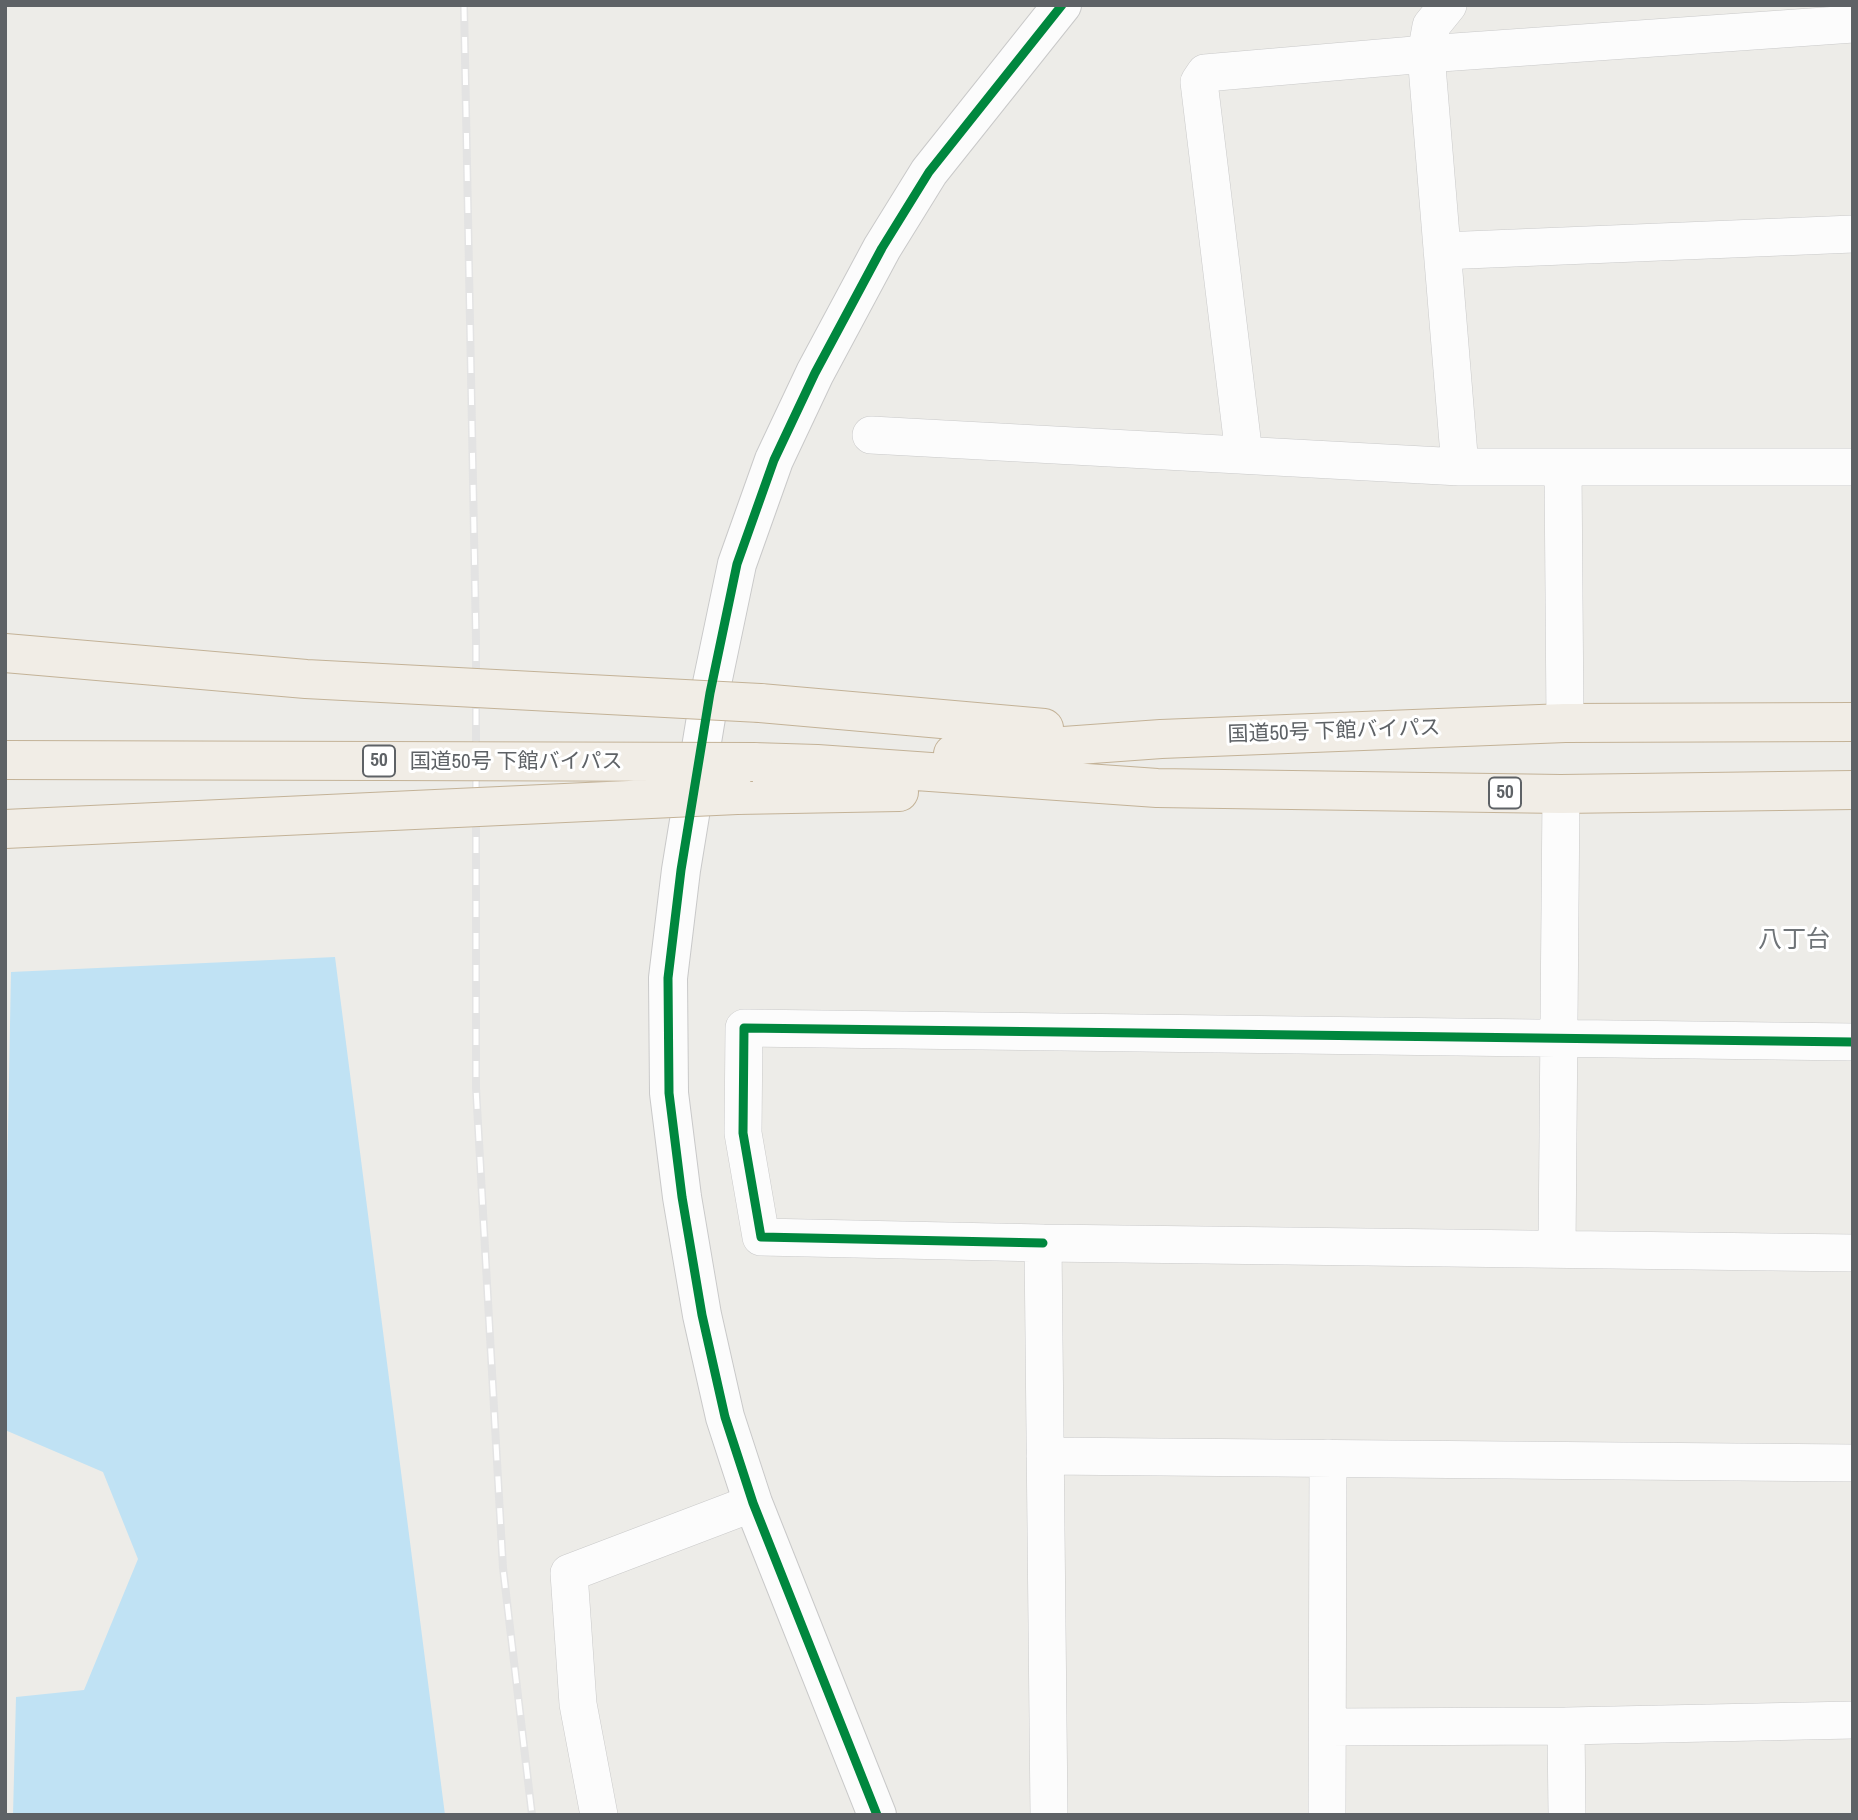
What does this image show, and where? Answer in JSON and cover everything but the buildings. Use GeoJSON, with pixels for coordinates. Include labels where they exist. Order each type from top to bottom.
{"type":"FeatureCollection","features":[{"type":"Feature","properties":{"kind":"highway"},"geometry":{"type":"LineString","coordinates":[[5,653],[306,679],[760,703],[1161,739]]}},
{"type":"Feature","properties":{"kind":"highway","name":"国道50号 下館バイパス"},"geometry":{"type":"LineString","coordinates":[[5,760],[745,779],[817,764],[1161,739],[1565,723],[1853,722]]}},
{"type":"Feature","properties":{"kind":"highway","name":"国道50号 下館バイパス"},"geometry":{"type":"LineString","coordinates":[[817,764],[1157,788],[1561,794],[1853,790]]}},
{"type":"Feature","properties":{"kind":"highway"},"geometry":{"type":"LineString","coordinates":[[5,829],[745,779],[1157,788]]}},
{"type":"Feature","properties":{"kind":"street"},"geometry":{"type":"LineString","coordinates":[[877,1815],[753,1503],[725,1417],[702,1315],[682,1196],[669,1093],[668,978],[681,870],[712,680],[737,564],[774,460],[815,373],[882,248],[929,172],[1062,5]]}},
{"type":"Feature","properties":{"kind":"street"},"geometry":{"type":"LineString","coordinates":[[1447,5],[1431,26],[1426,54],[1460,467]]}},
{"type":"Feature","properties":{"kind":"street"},"geometry":{"type":"LineString","coordinates":[[1244,455],[1199,82],[1205,73],[1426,54],[1853,24]]}},
{"type":"Feature","properties":{"kind":"street"},"geometry":{"type":"LineString","coordinates":[[1442,251],[1853,234]]}},
{"type":"Feature","properties":{"kind":"street"},"geometry":{"type":"LineString","coordinates":[[871,435],[1460,467],[1853,467]]}},
{"type":"Feature","properties":{"kind":"street"},"geometry":{"type":"LineString","coordinates":[[1563,467],[1565,723]]}},
{"type":"Feature","properties":{"kind":"street"},"geometry":{"type":"LineString","coordinates":[[1558,1249],[1561,794]]}},
{"type":"Feature","properties":{"kind":"street"},"geometry":{"type":"LineString","coordinates":[[1853,1042],[744,1028],[743,1133],[761,1237],[1853,1253]]}},
{"type":"Feature","properties":{"kind":"street"},"geometry":{"type":"LineString","coordinates":[[1043,1243],[1049,1815]]}},
{"type":"Feature","properties":{"kind":"street"},"geometry":{"type":"LineString","coordinates":[[1045,1456],[1853,1463]]}},
{"type":"Feature","properties":{"kind":"street"},"geometry":{"type":"LineString","coordinates":[[1326,1815],[1328,1458]]}},
{"type":"Feature","properties":{"kind":"street"},"geometry":{"type":"LineString","coordinates":[[599,1815],[578,1704],[569,1573],[753,1503]]}},
{"type":"Feature","properties":{"kind":"street"},"geometry":{"type":"LineString","coordinates":[[1328,1727],[1566,1726],[1853,1720]]}},
{"type":"Feature","properties":{"kind":"street"},"geometry":{"type":"LineString","coordinates":[[1566,1726],[1567,1815]]}},
{"type":"Feature","properties":{"kind":"water"},"geometry":{"type":"Polygon","coordinates":[[[335,957],[445,1815],[13,1815],[16,1697],[84,1690],[138,1559],[103,1472],[5,1430],[11,972],[335,957]]]}},
{"type":"Feature","properties":{"kind":"railway"},"geometry":{"type":"LineString","coordinates":[[464,5],[476,640],[476,1088],[503,1568],[532,1815]]}},
{"type":"Feature","properties":{"kind":"cycle path"},"geometry":{"type":"LineString","coordinates":[[877,1815],[753,1503],[725,1417],[702,1315],[682,1197],[669,1093],[668,978],[681,870],[710,693],[737,564],[774,460],[815,373],[882,248],[929,172],[1062,5]]}},
{"type":"Feature","properties":{"kind":"cycle path"},"geometry":{"type":"LineString","coordinates":[[1043,1243],[761,1237],[743,1133],[744,1028],[1853,1042]]}},
{"type":"Feature","properties":{"kind":"district","name":"八丁台"},"geometry":{"type":"Point","coordinates":[1794,941]}}]}
